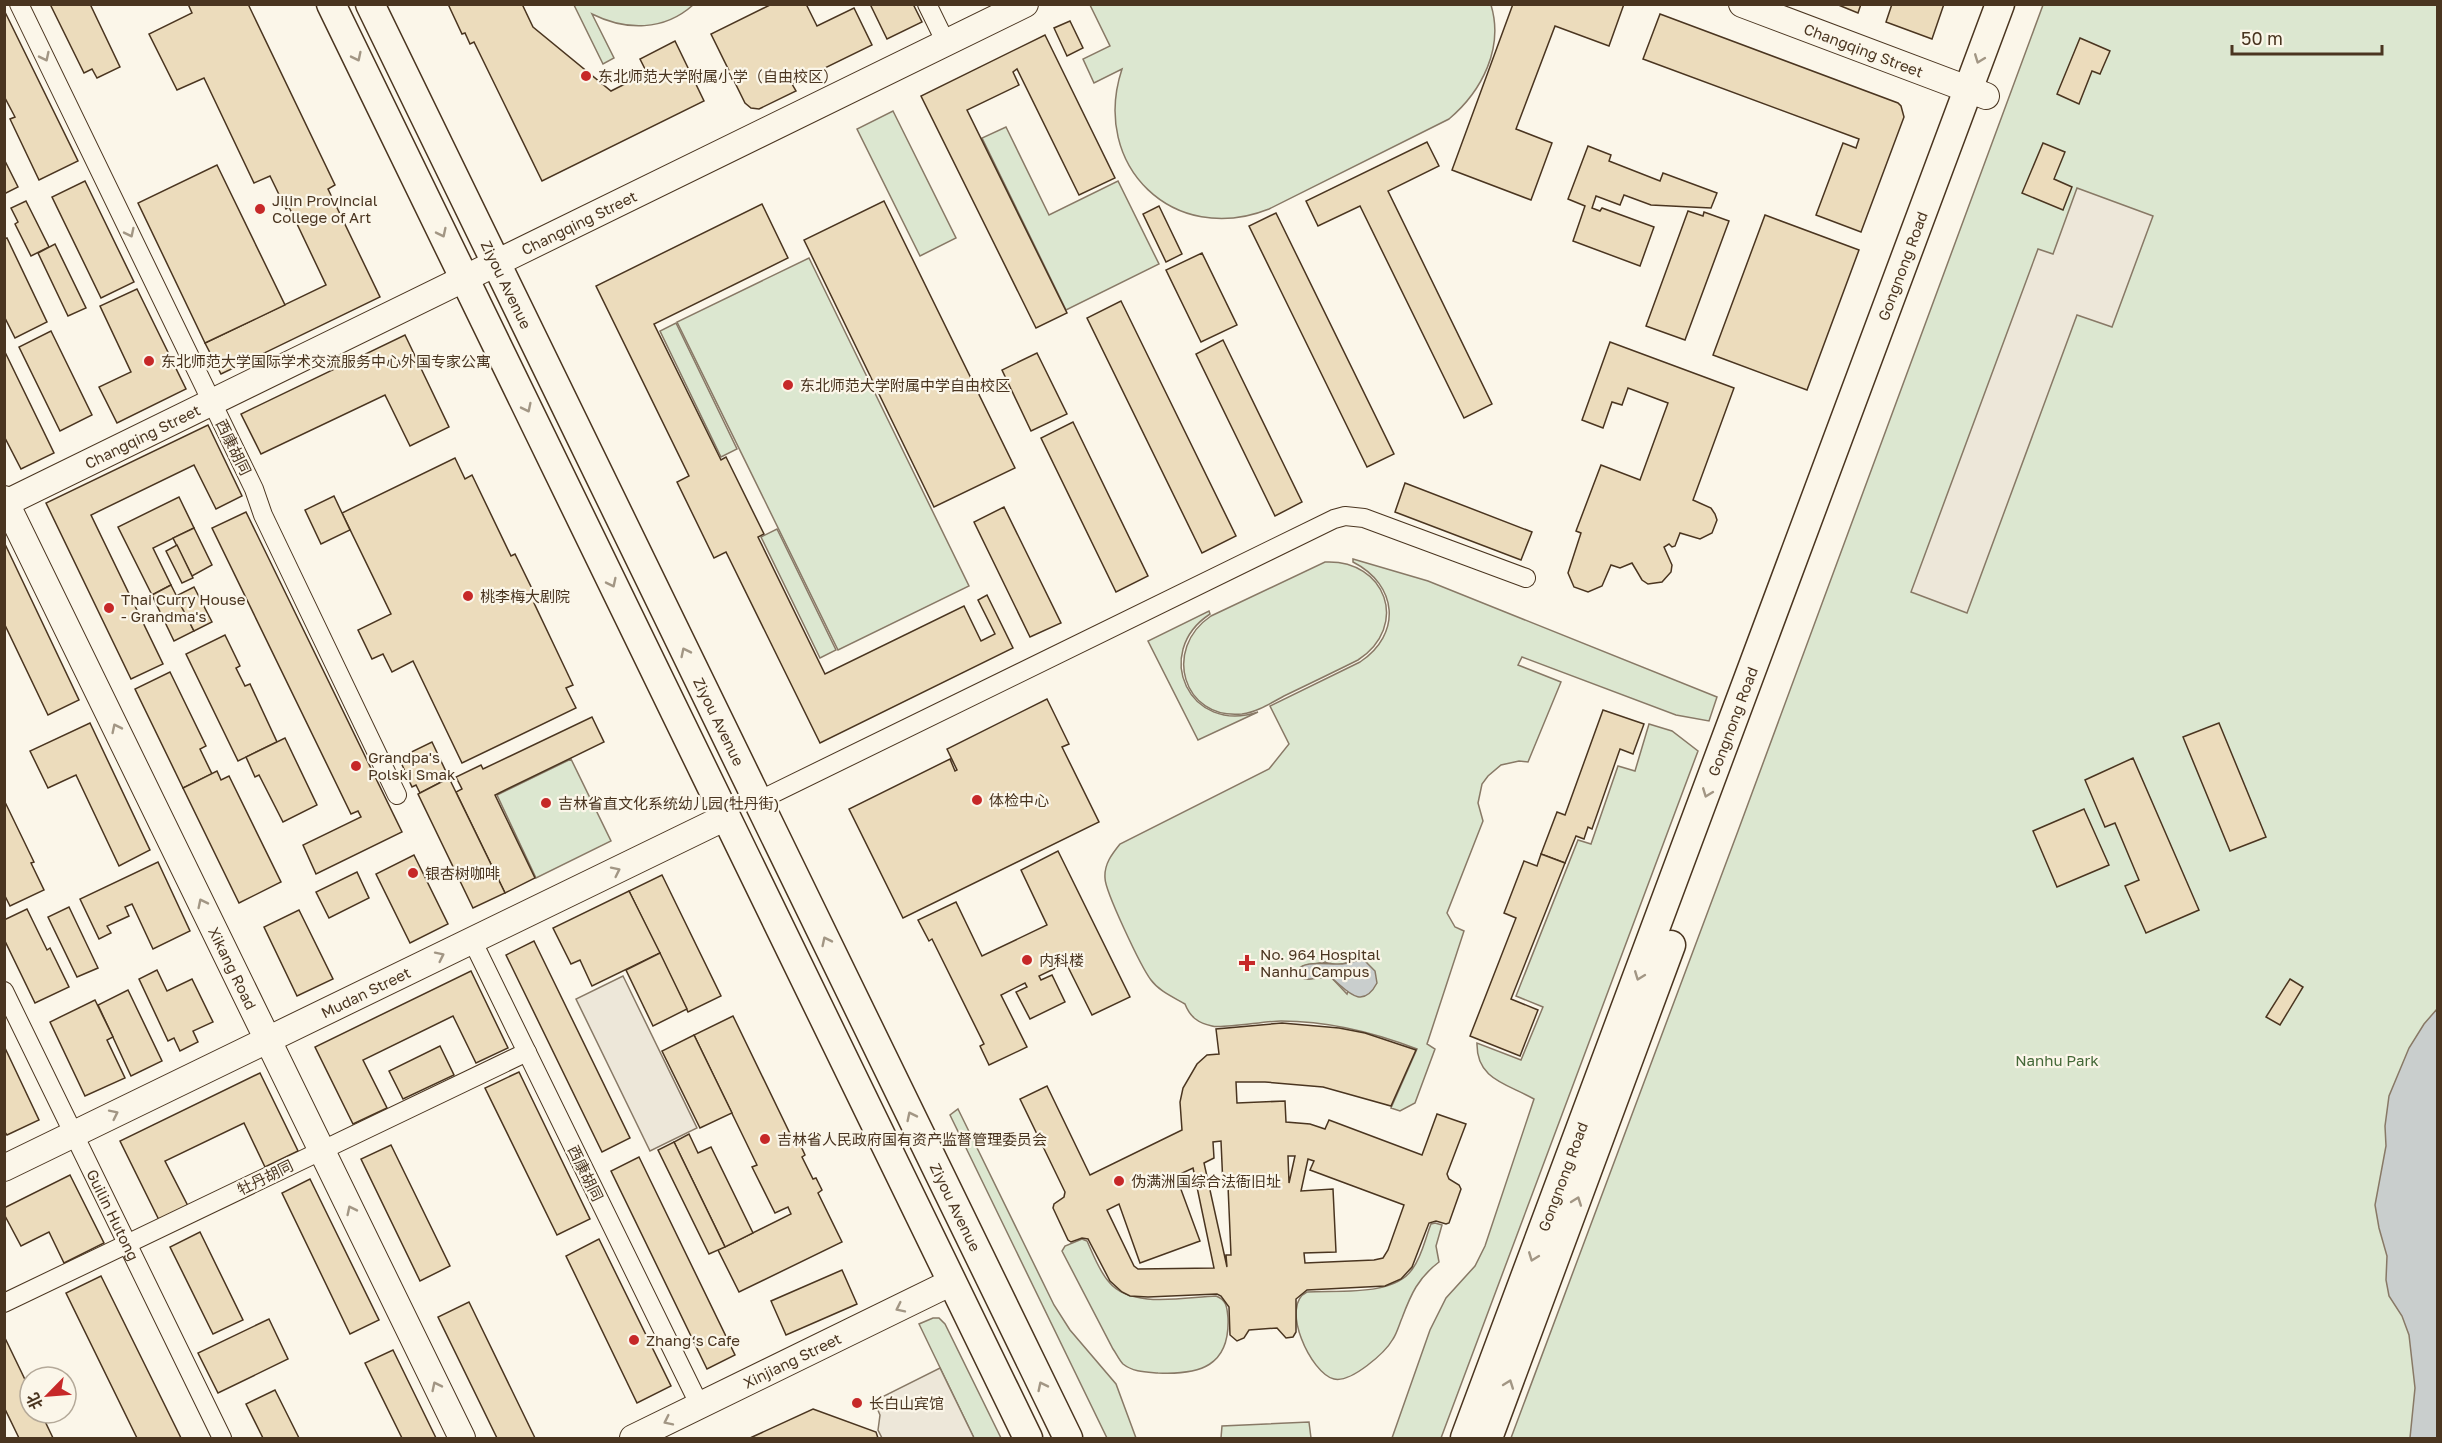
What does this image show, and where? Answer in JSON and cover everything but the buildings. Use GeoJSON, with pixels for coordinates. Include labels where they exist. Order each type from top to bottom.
{"type":"FeatureCollection","features":[{"type":"Feature","properties":{"kind":"main road"},"geometry":{"type":"LineString","coordinates":[[331,4],[1028,1438]]}},
{"type":"Feature","properties":{"kind":"main road","name":"Ziyou Avenue"},"geometry":{"type":"LineString","coordinates":[[370,4],[1068,1438]]}},
{"type":"Feature","properties":{"kind":"main road","name":"Gongnong Road"},"geometry":{"type":"LineString","coordinates":[[1488,1438],[1977,93],[2000,4]]}},
{"type":"Feature","properties":{"kind":"main road","name":"Gongnong Road"},"geometry":{"type":"LineString","coordinates":[[1465,1438],[1747,687],[1977,93],[2020,4]]}},
{"type":"Feature","properties":{"kind":"street","name":"西康胡同"},"geometry":{"type":"LineString","coordinates":[[20,4],[254,489],[263,515],[397,795]]}},
{"type":"Feature","properties":{"kind":"street"},"geometry":{"type":"LineString","coordinates":[[927,4],[946,43]]}},
{"type":"Feature","properties":{"kind":"street","name":"Changqing Street"},"geometry":{"type":"LineString","coordinates":[[5,502],[212,403],[1025,4]]}},
{"type":"Feature","properties":{"kind":"street","name":"Changqing Street"},"geometry":{"type":"LineString","coordinates":[[1742,4],[1977,93]]}},
{"type":"Feature","properties":{"kind":"street","name":"Xikang Road"},"geometry":{"type":"LineString","coordinates":[[5,502],[462,1438]]}},
{"type":"Feature","properties":{"kind":"street"},"geometry":{"type":"LineString","coordinates":[[758,801],[1334,519],[1345,516],[1364,518],[1526,578]]}},
{"type":"Feature","properties":{"kind":"street","name":"Mudan Street"},"geometry":{"type":"LineString","coordinates":[[4,1168],[726,817]]}},
{"type":"Feature","properties":{"kind":"street","name":"西康胡同"},"geometry":{"type":"LineString","coordinates":[[472,940],[700,1406]]}},
{"type":"Feature","properties":{"kind":"street","name":"Guilin Hutong"},"geometry":{"type":"LineString","coordinates":[[4,991],[222,1438]]}},
{"type":"Feature","properties":{"kind":"street","name":"牡丹胡同"},"geometry":{"type":"LineString","coordinates":[[4,1303],[527,1052]]}},
{"type":"Feature","properties":{"kind":"street","name":"Xinjiang Street"},"geometry":{"type":"LineString","coordinates":[[633,1438],[952,1282]]}},
{"type":"Feature","properties":{"kind":"green space"},"geometry":{"type":"Polygon","coordinates":[[[574,5],[693,5],[670,20],[644,26],[605,20],[592,14],[614,58],[603,64],[574,5]]]}},
{"type":"Feature","properties":{"kind":"green space"},"geometry":{"type":"Polygon","coordinates":[[[1090,5],[1491,5],[1495,37],[1487,68],[1480,82],[1461,108],[1449,119],[1269,209],[1234,218],[1201,217],[1172,207],[1148,190],[1129,166],[1118,137],[1115,104],[1122,69],[1094,83],[1083,59],[1110,46],[1090,5]]]}},
{"type":"Feature","properties":{"kind":"green space","name":"Nanhu Park"},"geometry":{"type":"Polygon","coordinates":[[[2043,5],[2437,5],[2437,1438],[1511,1438],[1738,831],[2043,5]]]}},
{"type":"Feature","properties":{"kind":"green space"},"geometry":{"type":"Polygon","coordinates":[[[893,111],[956,238],[920,256],[857,129],[893,111]]]}},
{"type":"Feature","properties":{"kind":"green space"},"geometry":{"type":"Polygon","coordinates":[[[1006,127],[1049,215],[1118,181],[1159,264],[1066,310],[982,138],[1006,127]]]}},
{"type":"Feature","properties":{"kind":"green space"},"geometry":{"type":"Polygon","coordinates":[[[809,258],[969,586],[838,650],[677,322],[809,258]]]}},
{"type":"Feature","properties":{"kind":"green space"},"geometry":{"type":"Polygon","coordinates":[[[676,323],[737,449],[721,457],[660,331],[676,323]]]}},
{"type":"Feature","properties":{"kind":"green space"},"geometry":{"type":"Polygon","coordinates":[[[777,529],[836,650],[820,658],[761,537],[777,529]]]}},
{"type":"Feature","properties":{"kind":"green space"},"geometry":{"type":"Polygon","coordinates":[[[1353,559],[1428,581],[1717,697],[1709,721],[1676,715],[1522,657],[1518,665],[1561,682],[1528,762],[1519,761],[1501,765],[1482,784],[1478,803],[1483,821],[1447,913],[1455,927],[1464,931],[1427,1044],[1435,1049],[1415,1103],[1400,1111],[1391,1108],[1417,1049],[1384,1037],[1333,1025],[1281,1021],[1217,1027],[1199,1021],[1192,1016],[1185,1004],[1162,991],[1151,980],[1124,929],[1105,878],[1107,864],[1120,844],[1269,769],[1289,744],[1270,706],[1360,662],[1374,651],[1383,638],[1388,624],[1389,610],[1386,596],[1379,583],[1353,562],[1353,559]],[[1359,960],[1337,965],[1325,962],[1303,966],[1296,972],[1296,975],[1320,978],[1330,976],[1347,994],[1359,960]]]}},
{"type":"Feature","properties":{"kind":"green space"},"geometry":{"type":"Polygon","coordinates":[[[1325,562],[1346,564],[1363,571],[1376,583],[1384,597],[1386,613],[1383,630],[1374,646],[1358,660],[1253,711],[1242,714],[1222,713],[1205,706],[1193,694],[1186,680],[1184,663],[1187,646],[1196,630],[1211,616],[1325,562]]]}},
{"type":"Feature","properties":{"kind":"green space"},"geometry":{"type":"Polygon","coordinates":[[[1209,611],[1210,614],[1192,630],[1183,649],[1181,668],[1186,686],[1197,701],[1214,712],[1234,716],[1258,712],[1198,740],[1148,641],[1209,611]]]}},
{"type":"Feature","properties":{"kind":"green space"},"geometry":{"type":"Polygon","coordinates":[[[1649,724],[1672,731],[1698,751],[1441,1438],[1392,1438],[1430,1330],[1446,1298],[1475,1266],[1485,1246],[1534,1099],[1488,1073],[1478,1055],[1477,1043],[1521,1060],[1543,1007],[1516,996],[1578,840],[1591,844],[1618,766],[1635,771],[1649,724]]]}},
{"type":"Feature","properties":{"kind":"green space"},"geometry":{"type":"Polygon","coordinates":[[[571,759],[611,841],[536,878],[497,795],[571,759]]]}},
{"type":"Feature","properties":{"kind":"green space"},"geometry":{"type":"Polygon","coordinates":[[[958,1109],[1054,1305],[1070,1330],[1116,1384],[1136,1438],[1107,1438],[950,1115],[958,1109]]]}},
{"type":"Feature","properties":{"kind":"green space"},"geometry":{"type":"Polygon","coordinates":[[[1431,1224],[1442,1225],[1436,1246],[1439,1262],[1416,1287],[1389,1345],[1358,1372],[1341,1379],[1334,1379],[1325,1374],[1308,1353],[1301,1338],[1296,1310],[1299,1299],[1307,1292],[1365,1290],[1393,1284],[1405,1277],[1413,1268],[1431,1224]]]}},
{"type":"Feature","properties":{"kind":"green space"},"geometry":{"type":"Polygon","coordinates":[[[1082,1239],[1087,1241],[1105,1278],[1119,1290],[1131,1296],[1159,1300],[1216,1296],[1222,1300],[1227,1311],[1227,1334],[1224,1347],[1218,1357],[1210,1364],[1187,1372],[1140,1371],[1123,1364],[1062,1251],[1065,1246],[1082,1239]]]}},
{"type":"Feature","properties":{"kind":"green space"},"geometry":{"type":"Polygon","coordinates":[[[939,1318],[945,1324],[1001,1438],[974,1438],[919,1324],[939,1318]]]}},
{"type":"Feature","properties":{"kind":"green space"},"geometry":{"type":"Polygon","coordinates":[[[1309,1422],[1311,1438],[1221,1438],[1222,1426],[1309,1422]]]}},
{"type":"Feature","properties":{"kind":"shaded area"},"geometry":{"type":"Polygon","coordinates":[[[2077,188],[2153,216],[2112,327],[2077,315],[1967,613],[1911,592],[2038,249],[2053,254],[2077,188]]]}},
{"type":"Feature","properties":{"kind":"shaded area"},"geometry":{"type":"Polygon","coordinates":[[[1364,960],[1375,971],[1377,983],[1371,992],[1364,996],[1358,997],[1351,994],[1327,975],[1306,979],[1296,972],[1299,968],[1309,964],[1343,964],[1364,960]]]}},
{"type":"Feature","properties":{"kind":"shaded area"},"geometry":{"type":"Polygon","coordinates":[[[623,976],[697,1128],[650,1151],[576,999],[623,976]]]}},
{"type":"Feature","properties":{"kind":"shaded area"},"geometry":{"type":"Polygon","coordinates":[[[2437,1009],[2437,1438],[2410,1438],[2415,1388],[2409,1335],[2402,1316],[2389,1296],[2386,1280],[2387,1256],[2375,1205],[2386,1146],[2385,1126],[2389,1096],[2409,1048],[2424,1024],[2437,1009]]]}},
{"type":"Feature","properties":{"kind":"shaded area"},"geometry":{"type":"Polygon","coordinates":[[[940,1368],[974,1438],[882,1438],[878,1430],[880,1415],[874,1401],[940,1368]]]}},
{"type":"Feature","properties":{"kind":"place","name":"东北师范大学附属小学（自由校区）"},"geometry":{"type":"Point","coordinates":[586,76]}},
{"type":"Feature","properties":{"kind":"place","name":"Jilin Provincial College of Art"},"geometry":{"type":"Point","coordinates":[260,209]}},
{"type":"Feature","properties":{"kind":"place","name":"东北师范大学国际学术交流服务中心外国专家公寓"},"geometry":{"type":"Point","coordinates":[149,361]}},
{"type":"Feature","properties":{"kind":"place","name":"东北师范大学附属中学自由校区"},"geometry":{"type":"Point","coordinates":[788,385]}},
{"type":"Feature","properties":{"kind":"place","name":"桃李梅大剧院"},"geometry":{"type":"Point","coordinates":[468,596]}},
{"type":"Feature","properties":{"kind":"place","name":"Thai Curry House - Grandma's"},"geometry":{"type":"Point","coordinates":[109,608]}},
{"type":"Feature","properties":{"kind":"place","name":"Grandpa's Polski Smak"},"geometry":{"type":"Point","coordinates":[356,766]}},
{"type":"Feature","properties":{"kind":"place","name":"体检中心"},"geometry":{"type":"Point","coordinates":[977,800]}},
{"type":"Feature","properties":{"kind":"place","name":"吉林省直文化系统幼儿园(牡丹街)"},"geometry":{"type":"Point","coordinates":[546,803]}},
{"type":"Feature","properties":{"kind":"place","name":"银杏树咖啡"},"geometry":{"type":"Point","coordinates":[413,873]}},
{"type":"Feature","properties":{"kind":"place","name":"内科楼"},"geometry":{"type":"Point","coordinates":[1027,960]}},
{"type":"Feature","properties":{"kind":"place","name":"No. 964 Hospital Nanhu Campus"},"geometry":{"type":"Point","coordinates":[1247,963]}},
{"type":"Feature","properties":{"kind":"place","name":"吉林省人民政府国有资产监督管理委员会"},"geometry":{"type":"Point","coordinates":[765,1139]}},
{"type":"Feature","properties":{"kind":"place","name":"伪满洲国综合法衙旧址"},"geometry":{"type":"Point","coordinates":[1119,1181]}},
{"type":"Feature","properties":{"kind":"place","name":"Zhang‘s Cafe"},"geometry":{"type":"Point","coordinates":[634,1340]}},
{"type":"Feature","properties":{"kind":"place","name":"长白山宾馆"},"geometry":{"type":"Point","coordinates":[857,1403]}}]}
